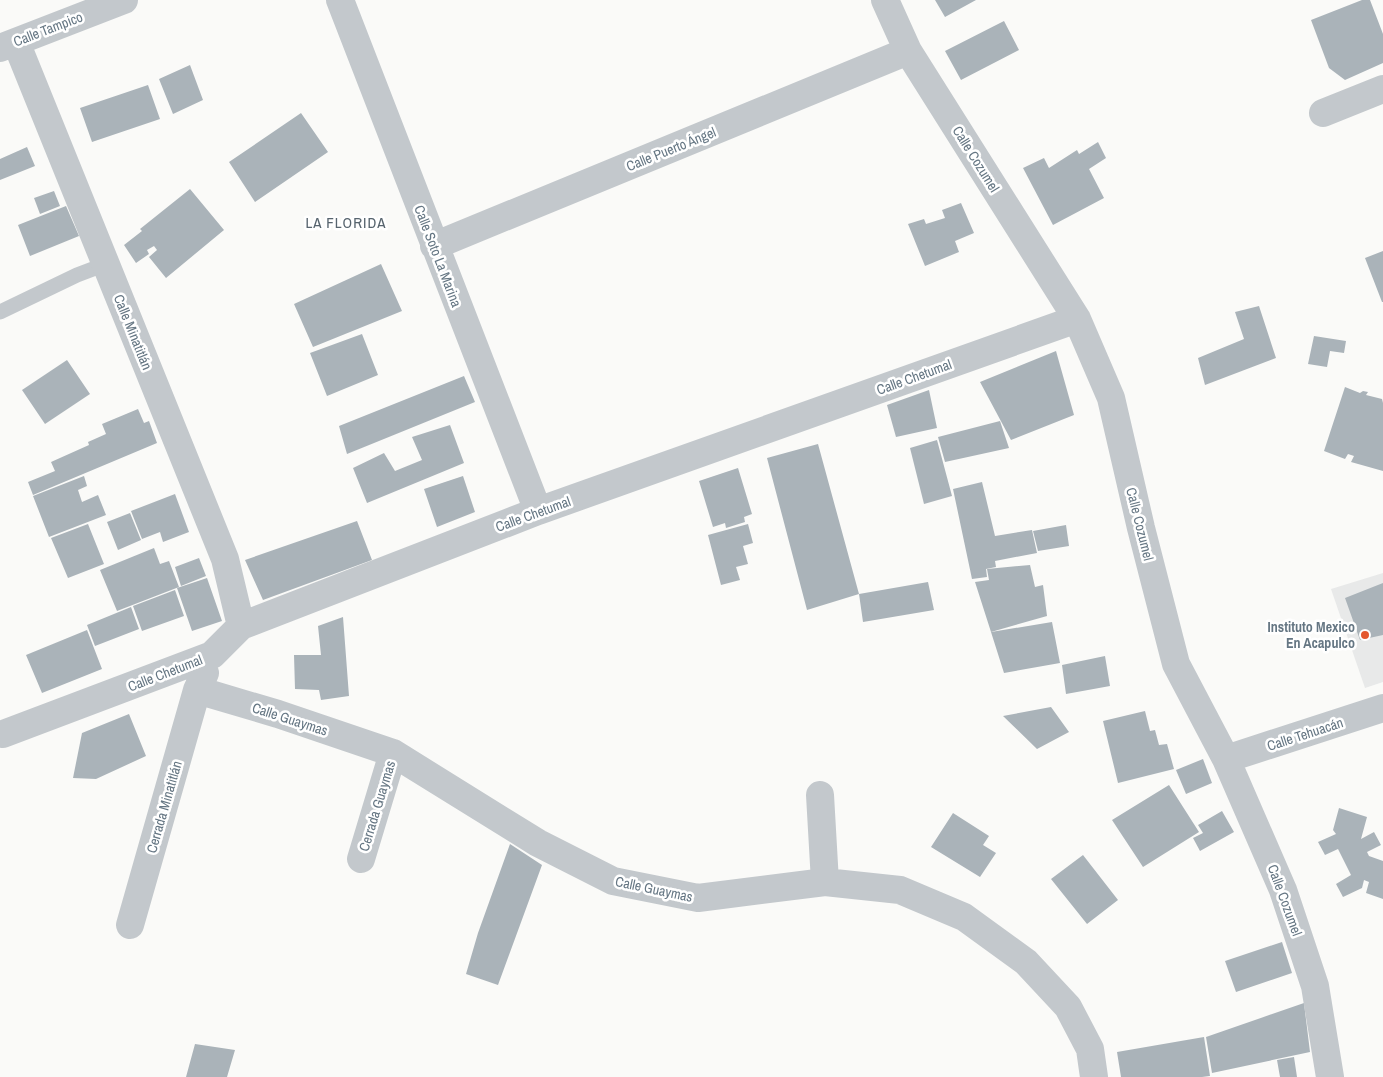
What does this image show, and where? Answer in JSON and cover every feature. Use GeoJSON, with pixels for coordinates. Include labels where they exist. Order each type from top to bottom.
{"type":"FeatureCollection","features":[{"type":"Feature","properties":{"kind":"street","name":"Calle Tampico"},"geometry":{"type":"LineString","coordinates":[[8,45],[124,0]]}},
{"type":"Feature","properties":{"kind":"street","name":"Calle Soto La Marina"},"geometry":{"type":"LineString","coordinates":[[340,0],[538,511]]}},
{"type":"Feature","properties":{"kind":"street","name":"Calle Cozumel"},"geometry":{"type":"LineString","coordinates":[[885,0],[908,51],[1077,319],[1111,398],[1141,528],[1176,664],[1226,759],[1282,890],[1315,986],[1330,1077]]}},
{"type":"Feature","properties":{"kind":"street","name":"Calle Minatitlán"},"geometry":{"type":"LineString","coordinates":[[8,45],[106,264],[225,559],[241,626]]}},
{"type":"Feature","properties":{"kind":"street","name":"Calle Puerto Ángel"},"geometry":{"type":"LineString","coordinates":[[434,246],[908,51]]}},
{"type":"Feature","properties":{"kind":"street"},"geometry":{"type":"LineString","coordinates":[[1323,112],[1383,89]]}},
{"type":"Feature","properties":{"kind":"street","name":"Calle Chetumal"},"geometry":{"type":"LineString","coordinates":[[3,734],[212,655],[241,626],[538,511],[1077,319]]}},
{"type":"Feature","properties":{"kind":"street"},"geometry":{"type":"LineString","coordinates":[[197,690],[212,655]]}},
{"type":"Feature","properties":{"kind":"street","name":"Calle Guaymas"},"geometry":{"type":"LineString","coordinates":[[197,690],[278,714],[392,753],[538,843],[612,881],[698,898],[825,882],[900,890],[964,917],[1026,962],[1068,1007],[1090,1049],[1094,1077]]}},
{"type":"Feature","properties":{"kind":"street","name":"Cerrada Minatitlán"},"geometry":{"type":"LineString","coordinates":[[130,924],[197,690]]}},
{"type":"Feature","properties":{"kind":"street","name":"Calle Tehuacán"},"geometry":{"type":"LineString","coordinates":[[1226,759],[1383,708]]}},
{"type":"Feature","properties":{"kind":"street","name":"Cerrada Guaymas"},"geometry":{"type":"LineString","coordinates":[[361,859],[392,753]]}},
{"type":"Feature","properties":{"kind":"street"},"geometry":{"type":"LineString","coordinates":[[820,795],[825,882]]}},
{"type":"Feature","properties":{"kind":"lane"},"geometry":{"type":"LineString","coordinates":[[0,312],[77,275],[106,264]]}},
{"type":"Feature","properties":{"kind":"shaded area","name":"Instituto Mexico En Acapulco"},"geometry":{"type":"Polygon","coordinates":[[[1383,573],[1383,682],[1365,688],[1331,589],[1383,573]]]}},
{"type":"Feature","properties":{"kind":"building"},"geometry":{"type":"Polygon","coordinates":[[[935,0],[976,0],[945,17],[935,0]]]}},
{"type":"Feature","properties":{"kind":"building"},"geometry":{"type":"Polygon","coordinates":[[[1362,0],[1370,0],[1383,34],[1383,63],[1345,80],[1329,68],[1311,20],[1362,0]]]}},
{"type":"Feature","properties":{"kind":"building"},"geometry":{"type":"Polygon","coordinates":[[[1004,21],[1019,50],[961,80],[945,51],[1004,21]]]}},
{"type":"Feature","properties":{"kind":"building"},"geometry":{"type":"Polygon","coordinates":[[[190,65],[203,100],[173,114],[159,79],[190,65]]]}},
{"type":"Feature","properties":{"kind":"building"},"geometry":{"type":"Polygon","coordinates":[[[148,85],[160,119],[92,142],[80,108],[148,85]]]}},
{"type":"Feature","properties":{"kind":"building"},"geometry":{"type":"Polygon","coordinates":[[[301,113],[328,152],[255,202],[229,162],[301,113]]]}},
{"type":"Feature","properties":{"kind":"building"},"geometry":{"type":"Polygon","coordinates":[[[1098,142],[1106,158],[1089,169],[1104,198],[1053,225],[1023,168],[1044,158],[1049,168],[1077,150],[1079,154],[1098,142]]]}},
{"type":"Feature","properties":{"kind":"building"},"geometry":{"type":"Polygon","coordinates":[[[27,147],[35,166],[0,180],[0,159],[27,147]]]}},
{"type":"Feature","properties":{"kind":"building"},"geometry":{"type":"Polygon","coordinates":[[[190,189],[224,230],[166,278],[149,257],[157,250],[154,246],[147,250],[149,254],[136,263],[124,245],[142,231],[140,229],[190,189]]]}},
{"type":"Feature","properties":{"kind":"building"},"geometry":{"type":"Polygon","coordinates":[[[54,191],[60,206],[40,214],[34,198],[54,191]]]}},
{"type":"Feature","properties":{"kind":"building"},"geometry":{"type":"Polygon","coordinates":[[[961,203],[974,233],[955,241],[959,252],[925,266],[908,224],[924,219],[926,224],[945,218],[942,210],[961,203]]]}},
{"type":"Feature","properties":{"kind":"building"},"geometry":{"type":"Polygon","coordinates":[[[66,206],[79,236],[30,256],[18,225],[66,206]]]}},
{"type":"Feature","properties":{"kind":"building"},"geometry":{"type":"Polygon","coordinates":[[[1383,251],[1383,302],[1382,302],[1365,258],[1383,251]]]}},
{"type":"Feature","properties":{"kind":"building"},"geometry":{"type":"Polygon","coordinates":[[[381,264],[402,311],[313,347],[294,304],[381,264]]]}},
{"type":"Feature","properties":{"kind":"building"},"geometry":{"type":"Polygon","coordinates":[[[1259,306],[1276,358],[1205,385],[1198,358],[1244,339],[1235,312],[1259,306]]]}},
{"type":"Feature","properties":{"kind":"building"},"geometry":{"type":"Polygon","coordinates":[[[362,334],[378,375],[327,396],[310,353],[362,334]]]}},
{"type":"Feature","properties":{"kind":"building"},"geometry":{"type":"Polygon","coordinates":[[[1314,336],[1346,341],[1344,353],[1330,351],[1327,367],[1308,364],[1314,336]]]}},
{"type":"Feature","properties":{"kind":"building"},"geometry":{"type":"Polygon","coordinates":[[[1056,351],[1074,415],[1011,440],[980,382],[1056,351]]]}},
{"type":"Feature","properties":{"kind":"building"},"geometry":{"type":"Polygon","coordinates":[[[67,360],[90,394],[45,424],[22,390],[67,360]]]}},
{"type":"Feature","properties":{"kind":"building"},"geometry":{"type":"Polygon","coordinates":[[[464,376],[475,402],[347,454],[339,426],[464,376]]]}},
{"type":"Feature","properties":{"kind":"building"},"geometry":{"type":"Polygon","coordinates":[[[1345,387],[1360,393],[1363,391],[1368,392],[1366,395],[1382,399],[1383,471],[1351,462],[1354,456],[1348,454],[1345,459],[1324,451],[1345,387]]]}},
{"type":"Feature","properties":{"kind":"building"},"geometry":{"type":"Polygon","coordinates":[[[929,390],[937,428],[896,437],[887,405],[929,390]]]}},
{"type":"Feature","properties":{"kind":"building"},"geometry":{"type":"Polygon","coordinates":[[[138,409],[144,423],[149,421],[157,443],[33,495],[28,482],[55,471],[51,462],[89,445],[88,442],[106,434],[102,424],[138,409]]]}},
{"type":"Feature","properties":{"kind":"building"},"geometry":{"type":"Polygon","coordinates":[[[1000,421],[1009,448],[945,462],[938,437],[1000,421]]]}},
{"type":"Feature","properties":{"kind":"building"},"geometry":{"type":"Polygon","coordinates":[[[450,425],[464,463],[367,503],[353,468],[384,453],[395,471],[422,460],[412,437],[450,425]]]}},
{"type":"Feature","properties":{"kind":"building"},"geometry":{"type":"Polygon","coordinates":[[[937,440],[952,496],[924,504],[910,448],[937,440]]]}},
{"type":"Feature","properties":{"kind":"building"},"geometry":{"type":"Polygon","coordinates":[[[818,444],[859,594],[807,610],[767,458],[818,444]]]}},
{"type":"Feature","properties":{"kind":"building"},"geometry":{"type":"Polygon","coordinates":[[[738,468],[752,514],[744,517],[745,522],[726,528],[725,523],[713,527],[699,481],[738,468]]]}},
{"type":"Feature","properties":{"kind":"building"},"geometry":{"type":"Polygon","coordinates":[[[84,476],[87,486],[78,490],[82,502],[98,495],[106,515],[49,537],[33,496],[84,476]]]}},
{"type":"Feature","properties":{"kind":"building"},"geometry":{"type":"Polygon","coordinates":[[[463,476],[475,512],[437,527],[424,489],[463,476]]]}},
{"type":"Feature","properties":{"kind":"building"},"geometry":{"type":"Polygon","coordinates":[[[982,482],[995,536],[1032,530],[1037,553],[995,561],[996,567],[986,569],[987,577],[972,579],[953,489],[982,482]]]}},
{"type":"Feature","properties":{"kind":"building"},"geometry":{"type":"Polygon","coordinates":[[[175,494],[189,532],[163,542],[160,532],[142,539],[131,511],[175,494]]]}},
{"type":"Feature","properties":{"kind":"building"},"geometry":{"type":"Polygon","coordinates":[[[130,513],[141,540],[118,550],[107,522],[130,513]]]}},
{"type":"Feature","properties":{"kind":"building"},"geometry":{"type":"Polygon","coordinates":[[[357,521],[372,560],[263,600],[245,560],[357,521]]]}},
{"type":"Feature","properties":{"kind":"building"},"geometry":{"type":"Polygon","coordinates":[[[88,524],[104,564],[68,578],[51,538],[88,524]]]}},
{"type":"Feature","properties":{"kind":"building"},"geometry":{"type":"Polygon","coordinates":[[[748,524],[753,543],[743,546],[748,564],[736,567],[740,580],[721,585],[708,535],[748,524]]]}},
{"type":"Feature","properties":{"kind":"building"},"geometry":{"type":"Polygon","coordinates":[[[1066,525],[1069,546],[1038,551],[1033,531],[1066,525]]]}},
{"type":"Feature","properties":{"kind":"building"},"geometry":{"type":"Polygon","coordinates":[[[154,548],[160,564],[169,561],[179,587],[117,611],[100,570],[154,548]]]}},
{"type":"Feature","properties":{"kind":"building"},"geometry":{"type":"Polygon","coordinates":[[[199,558],[206,576],[181,586],[175,567],[199,558]]]}},
{"type":"Feature","properties":{"kind":"building"},"geometry":{"type":"Polygon","coordinates":[[[1030,565],[1035,587],[1043,585],[1047,616],[991,632],[975,582],[989,580],[987,569],[1030,565]]]}},
{"type":"Feature","properties":{"kind":"building"},"geometry":{"type":"Polygon","coordinates":[[[207,578],[222,621],[192,631],[177,588],[207,578]]]}},
{"type":"Feature","properties":{"kind":"building"},"geometry":{"type":"Polygon","coordinates":[[[928,582],[934,610],[863,622],[859,594],[928,582]]]}},
{"type":"Feature","properties":{"kind":"building"},"geometry":{"type":"Polygon","coordinates":[[[1383,583],[1383,635],[1360,640],[1345,598],[1383,583]]]}},
{"type":"Feature","properties":{"kind":"building"},"geometry":{"type":"Polygon","coordinates":[[[175,590],[184,616],[142,631],[133,606],[175,590]]]}},
{"type":"Feature","properties":{"kind":"building"},"geometry":{"type":"Polygon","coordinates":[[[131,607],[139,629],[95,646],[87,625],[131,607]]]}},
{"type":"Feature","properties":{"kind":"building"},"geometry":{"type":"Polygon","coordinates":[[[343,617],[349,696],[321,700],[319,690],[295,689],[294,655],[321,655],[318,626],[343,617]]]}},
{"type":"Feature","properties":{"kind":"building"},"geometry":{"type":"Polygon","coordinates":[[[1052,622],[1060,663],[1004,673],[991,632],[1052,622]]]}},
{"type":"Feature","properties":{"kind":"building"},"geometry":{"type":"Polygon","coordinates":[[[87,630],[102,669],[42,693],[26,655],[87,630]]]}},
{"type":"Feature","properties":{"kind":"building"},"geometry":{"type":"Polygon","coordinates":[[[1105,656],[1110,686],[1066,694],[1062,665],[1105,656]]]}},
{"type":"Feature","properties":{"kind":"building"},"geometry":{"type":"Polygon","coordinates":[[[1051,707],[1069,732],[1037,749],[1003,716],[1051,707]]]}},
{"type":"Feature","properties":{"kind":"building"},"geometry":{"type":"Polygon","coordinates":[[[1145,711],[1150,731],[1155,730],[1159,745],[1167,744],[1174,769],[1118,783],[1103,721],[1145,711]]]}},
{"type":"Feature","properties":{"kind":"building"},"geometry":{"type":"Polygon","coordinates":[[[129,714],[146,756],[96,779],[73,778],[82,733],[129,714]]]}},
{"type":"Feature","properties":{"kind":"building"},"geometry":{"type":"Polygon","coordinates":[[[1203,759],[1212,783],[1186,794],[1176,770],[1203,759]]]}},
{"type":"Feature","properties":{"kind":"building"},"geometry":{"type":"Polygon","coordinates":[[[1169,785],[1199,832],[1143,867],[1112,820],[1169,785]]]}},
{"type":"Feature","properties":{"kind":"building"},"geometry":{"type":"Polygon","coordinates":[[[1339,808],[1367,817],[1361,839],[1374,832],[1381,845],[1367,852],[1369,856],[1383,861],[1383,899],[1366,893],[1369,882],[1364,880],[1362,888],[1343,897],[1336,884],[1351,875],[1338,849],[1325,855],[1318,842],[1336,834],[1333,830],[1339,808]]]}},
{"type":"Feature","properties":{"kind":"building"},"geometry":{"type":"Polygon","coordinates":[[[1222,811],[1234,832],[1200,851],[1193,838],[1203,833],[1198,825],[1222,811]]]}},
{"type":"Feature","properties":{"kind":"building"},"geometry":{"type":"Polygon","coordinates":[[[953,813],[989,836],[983,845],[996,853],[980,877],[931,847],[953,813]]]}},
{"type":"Feature","properties":{"kind":"building"},"geometry":{"type":"Polygon","coordinates":[[[510,844],[542,865],[498,985],[466,974],[478,933],[510,844]]]}},
{"type":"Feature","properties":{"kind":"building"},"geometry":{"type":"Polygon","coordinates":[[[1083,855],[1118,900],[1087,924],[1051,879],[1083,855]]]}},
{"type":"Feature","properties":{"kind":"building"},"geometry":{"type":"Polygon","coordinates":[[[1282,942],[1292,973],[1236,992],[1225,961],[1282,942]]]}},
{"type":"Feature","properties":{"kind":"building"},"geometry":{"type":"Polygon","coordinates":[[[1304,1003],[1310,1052],[1212,1073],[1206,1037],[1304,1003]]]}},
{"type":"Feature","properties":{"kind":"building"},"geometry":{"type":"Polygon","coordinates":[[[1204,1037],[1210,1076],[1121,1077],[1117,1052],[1204,1037]]]}},
{"type":"Feature","properties":{"kind":"building"},"geometry":{"type":"Polygon","coordinates":[[[195,1044],[235,1050],[227,1077],[186,1077],[195,1044]]]}},
{"type":"Feature","properties":{"kind":"building"},"geometry":{"type":"Polygon","coordinates":[[[1294,1057],[1297,1077],[1280,1077],[1277,1060],[1294,1057]]]}},
{"type":"Feature","properties":{"kind":"place","name":"Instituto Mexico En Acapulco"},"geometry":{"type":"Point","coordinates":[1365,635]}},
{"type":"Feature","properties":{"kind":"district","name":"LA FLORIDA"},"geometry":{"type":"Point","coordinates":[346,223]}}]}
